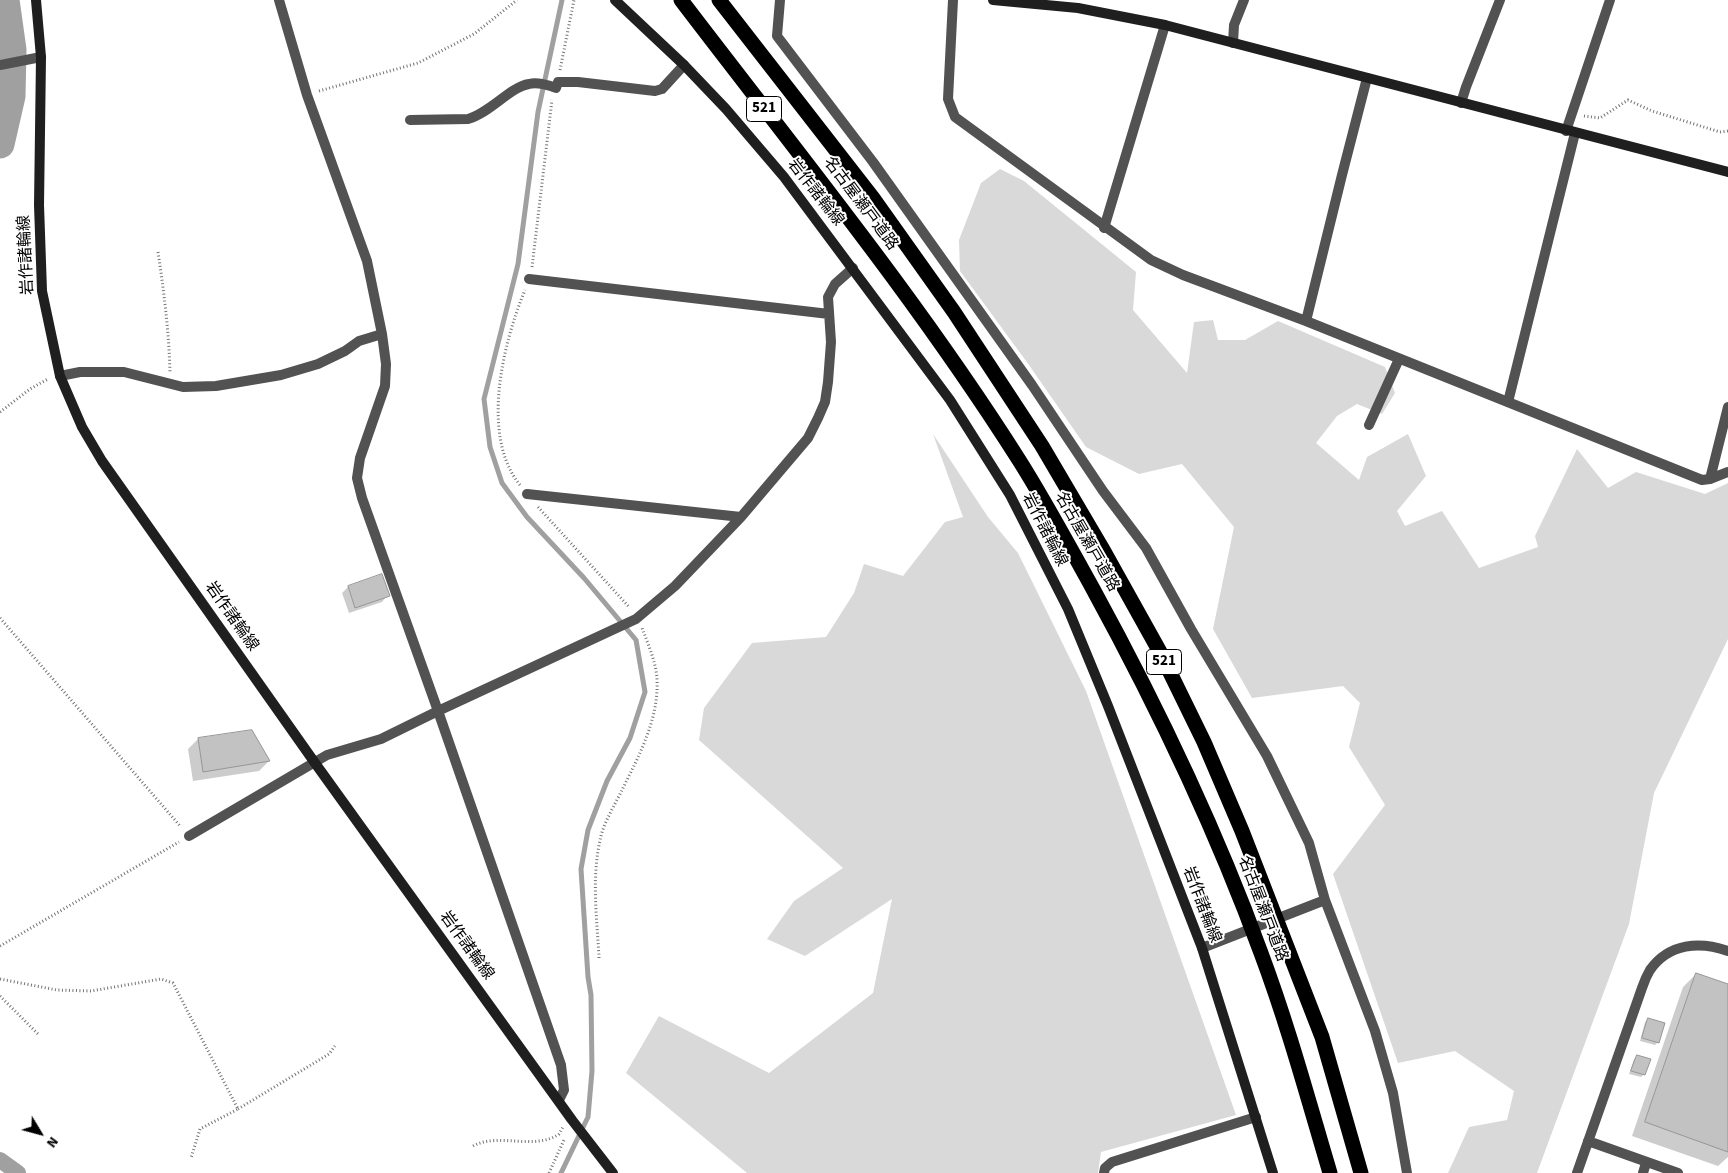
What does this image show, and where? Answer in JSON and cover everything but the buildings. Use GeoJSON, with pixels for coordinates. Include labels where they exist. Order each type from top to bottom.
{"type":"FeatureCollection","features":[{"type":"Feature","properties":{"kind":"highway","name":"名古屋瀬戸道路"},"geometry":{"type":"LineString","coordinates":[[681,0],[849,216],[939,341],[1019,460],[1079,563],[1136,667],[1178,754],[1261,952],[1294,1048],[1330,1173]]}},
{"type":"Feature","properties":{"kind":"highway","name":"名古屋瀬戸道路"},"geometry":{"type":"LineString","coordinates":[[719,0],[873,198],[954,312],[1042,446],[1160,652],[1204,742],[1242,831],[1322,1037],[1361,1173]]}},
{"type":"Feature","properties":{"kind":"main road","name":"岩作諸輪線"},"geometry":{"type":"LineString","coordinates":[[36,0],[41,57],[39,205],[42,291],[60,376],[82,427],[102,461],[315,762],[571,1118],[613,1173]]}},
{"type":"Feature","properties":{"kind":"main road","name":"岩作諸輪線"},"geometry":{"type":"LineString","coordinates":[[615,0],[684,65],[726,109],[784,177],[950,400],[1010,495],[1071,618],[1108,706],[1202,948],[1273,1173]]}},
{"type":"Feature","properties":{"kind":"main road"},"geometry":{"type":"LineString","coordinates":[[993,0],[1010,0],[1078,8],[1165,26],[1728,172]]}},
{"type":"Feature","properties":{"kind":"street"},"geometry":{"type":"LineString","coordinates":[[279,0],[307,95],[366,261],[382,334],[386,364],[385,386],[360,458],[357,478],[362,498],[438,710],[561,1065],[564,1090],[559,1100]]}},
{"type":"Feature","properties":{"kind":"street"},"geometry":{"type":"LineString","coordinates":[[780,0],[777,36],[873,162],[1032,385],[1103,490],[1146,548],[1191,629],[1267,756],[1309,843],[1325,900],[1375,1032],[1393,1093],[1407,1173]]}},
{"type":"Feature","properties":{"kind":"street"},"geometry":{"type":"LineString","coordinates":[[953,0],[948,99],[955,117],[1104,228],[1151,260],[1183,275],[1306,321],[1702,480],[1728,472]]}},
{"type":"Feature","properties":{"kind":"street"},"geometry":{"type":"LineString","coordinates":[[1233,43],[1234,25],[1244,0]]}},
{"type":"Feature","properties":{"kind":"street"},"geometry":{"type":"LineString","coordinates":[[1461,102],[1500,0]]}},
{"type":"Feature","properties":{"kind":"street"},"geometry":{"type":"LineString","coordinates":[[1508,402],[1571,132],[1571,115],[1608,1]]}},
{"type":"Feature","properties":{"kind":"street"},"geometry":{"type":"LineString","coordinates":[[1104,228],[1165,26]]}},
{"type":"Feature","properties":{"kind":"street"},"geometry":{"type":"LineString","coordinates":[[0,65],[41,57]]}},
{"type":"Feature","properties":{"kind":"street"},"geometry":{"type":"LineString","coordinates":[[410,120],[468,119],[477,116],[520,87],[529,84],[553,86],[556,88],[558,82],[578,82],[655,90],[662,89],[684,65]]}},
{"type":"Feature","properties":{"kind":"street"},"geometry":{"type":"LineString","coordinates":[[1306,321],[1367,78]]}},
{"type":"Feature","properties":{"kind":"street"},"geometry":{"type":"LineString","coordinates":[[189,836],[327,755],[381,739],[438,710],[636,618],[675,586],[741,517],[808,438],[825,402],[828,382],[831,342],[828,297],[830,290],[835,284],[853,268]]}},
{"type":"Feature","properties":{"kind":"street"},"geometry":{"type":"LineString","coordinates":[[529,279],[830,314]]}},
{"type":"Feature","properties":{"kind":"street"},"geometry":{"type":"LineString","coordinates":[[60,376],[80,372],[124,372],[183,387],[216,386],[281,375],[318,364],[345,351],[359,341],[382,334]]}},
{"type":"Feature","properties":{"kind":"street"},"geometry":{"type":"LineString","coordinates":[[1369,425],[1399,359]]}},
{"type":"Feature","properties":{"kind":"street"},"geometry":{"type":"LineString","coordinates":[[1710,479],[1728,407]]}},
{"type":"Feature","properties":{"kind":"street"},"geometry":{"type":"LineString","coordinates":[[527,494],[741,517]]}},
{"type":"Feature","properties":{"kind":"street"},"geometry":{"type":"LineString","coordinates":[[1202,948],[1325,900]]}},
{"type":"Feature","properties":{"kind":"street"},"geometry":{"type":"LineString","coordinates":[[1577,1173],[1642,988],[1650,971],[1659,960],[1688,945],[1702,944],[1728,951]]}},
{"type":"Feature","properties":{"kind":"street"},"geometry":{"type":"LineString","coordinates":[[1104,1173],[1112,1162],[1256,1117]]}},
{"type":"Feature","properties":{"kind":"street"},"geometry":{"type":"LineString","coordinates":[[1588,1141],[1644,1168],[1678,1173]]}},
{"type":"Feature","properties":{"kind":"path"},"geometry":{"type":"LineString","coordinates":[[307,95],[418,63],[474,34],[517,0]]}},
{"type":"Feature","properties":{"kind":"path"},"geometry":{"type":"LineString","coordinates":[[1571,115],[1600,118],[1628,100],[1652,111],[1720,132],[1728,131]]}},
{"type":"Feature","properties":{"kind":"path"},"geometry":{"type":"LineString","coordinates":[[158,252],[170,342],[170,383]]}},
{"type":"Feature","properties":{"kind":"path"},"geometry":{"type":"LineString","coordinates":[[0,412],[37,385],[49,378],[60,376]]}},
{"type":"Feature","properties":{"kind":"path"},"geometry":{"type":"LineString","coordinates":[[0,618],[189,836],[0,946]]}},
{"type":"Feature","properties":{"kind":"path"},"geometry":{"type":"LineString","coordinates":[[0,979],[57,990],[91,991],[161,979],[173,983],[238,1109]]}},
{"type":"Feature","properties":{"kind":"path"},"geometry":{"type":"LineString","coordinates":[[0,996],[38,1034]]}},
{"type":"Feature","properties":{"kind":"path"},"geometry":{"type":"LineString","coordinates":[[191,1158],[200,1130],[329,1054],[336,1046]]}},
{"type":"Feature","properties":{"kind":"path"},"geometry":{"type":"LineString","coordinates":[[473,1146],[488,1141],[548,1140],[559,1134],[571,1118]]}},
{"type":"Feature","properties":{"kind":"path"},"geometry":{"type":"LineString","coordinates":[[549,1173],[564,1140]]}},
{"type":"Feature","properties":{"kind":"shaded area"},"geometry":{"type":"Polygon","coordinates":[[[1000,169],[1024,181],[1136,272],[1133,310],[1187,373],[1194,322],[1213,320],[1218,340],[1245,340],[1278,321],[1385,367],[1395,393],[1382,414],[1357,404],[1337,416],[1316,443],[1359,480],[1367,457],[1408,434],[1426,476],[1397,511],[1405,526],[1442,511],[1479,568],[1538,547],[1535,536],[1577,449],[1608,488],[1636,472],[1705,494],[1728,483],[1728,639],[1654,793],[1629,924],[1537,1173],[1448,1173],[1469,1127],[1507,1120],[1514,1091],[1455,1051],[1398,1063],[1333,874],[1385,805],[1349,747],[1360,703],[1343,686],[1252,698],[1213,629],[1234,527],[1182,464],[1139,474],[1086,447],[960,271],[959,240],[981,183],[1000,169]]]}},
{"type":"Feature","properties":{"kind":"shaded area"},"geometry":{"type":"Polygon","coordinates":[[[933,434],[988,517],[1018,553],[1086,691],[1236,1115],[1101,1152],[1098,1173],[747,1173],[626,1073],[659,1016],[769,1073],[873,993],[892,899],[805,956],[767,939],[794,901],[843,868],[699,740],[704,708],[752,643],[826,637],[854,593],[864,564],[903,576],[945,522],[963,517],[933,434]]]}},
{"type":"Feature","properties":{"kind":"waterway"},"geometry":{"type":"LineString","coordinates":[[0,144],[11,96],[12,50],[5,0]]}},
{"type":"Feature","properties":{"kind":"waterway"},"geometry":{"type":"LineString","coordinates":[[561,1173],[588,1117],[592,1071],[591,995],[588,977],[581,869],[588,830],[607,781],[630,738],[645,692],[636,640],[584,578],[527,517],[502,483],[490,447],[484,399],[518,264],[538,112],[562,0]]}},
{"type":"Feature","properties":{"kind":"waterway"},"geometry":{"type":"LineString","coordinates":[[0,1160],[18,1173]]}}]}
